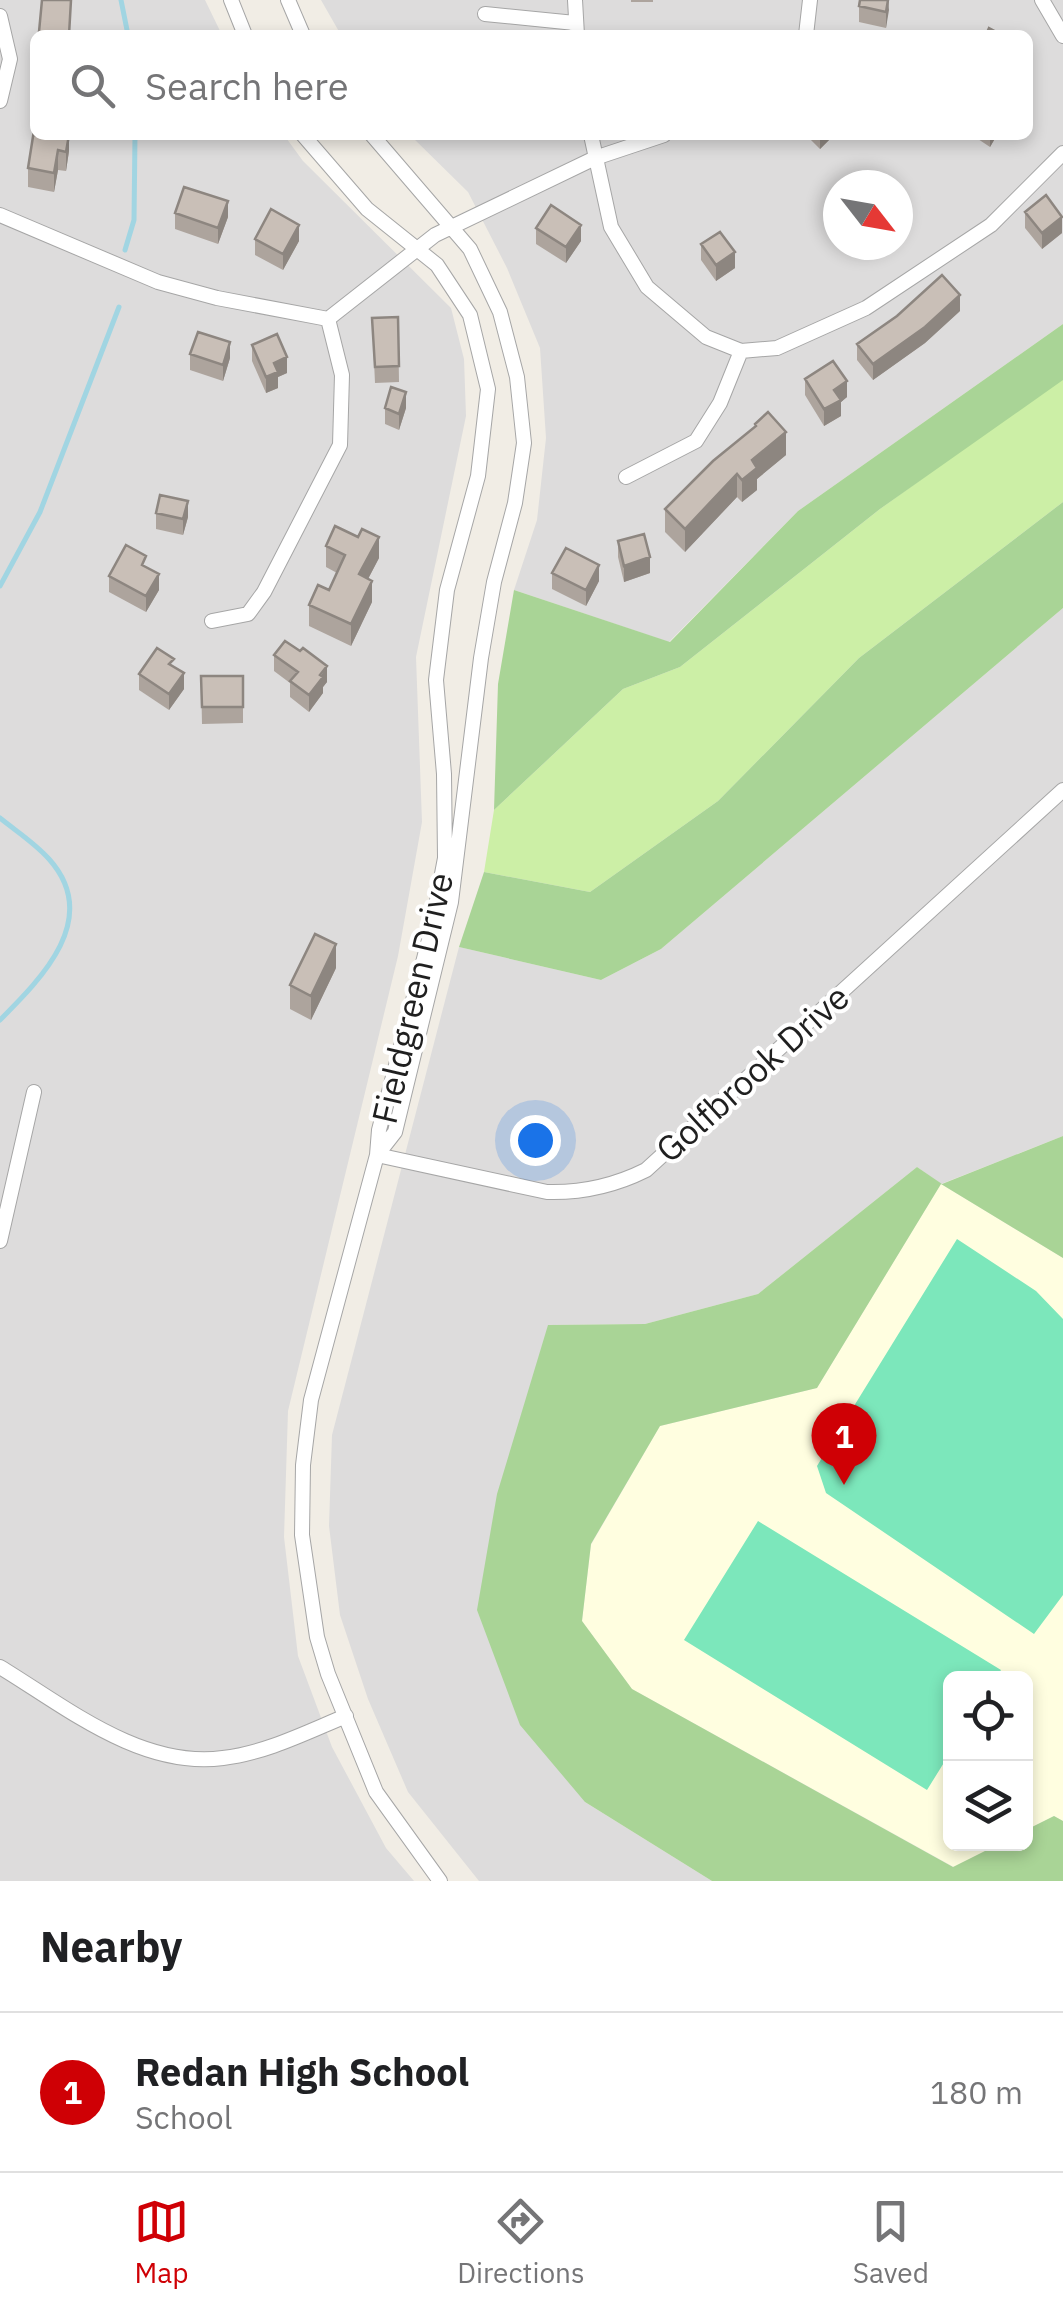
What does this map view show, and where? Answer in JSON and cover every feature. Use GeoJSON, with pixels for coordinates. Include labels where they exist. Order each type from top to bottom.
{"type":"FeatureCollection","features":[{"type":"Feature","properties":{"kind":"street"},"geometry":{"type":"LineString","coordinates":[[231,0],[243,30]]}},
{"type":"Feature","properties":{"kind":"street"},"geometry":{"type":"LineString","coordinates":[[288,0],[301,30]]}},
{"type":"Feature","properties":{"kind":"street"},"geometry":{"type":"LineString","coordinates":[[485,14],[576,29],[576,0]]}},
{"type":"Feature","properties":{"kind":"street"},"geometry":{"type":"LineString","coordinates":[[807,30],[810,0]]}},
{"type":"Feature","properties":{"kind":"street"},"geometry":{"type":"LineString","coordinates":[[1042,0],[1063,36]]}},
{"type":"Feature","properties":{"kind":"street"},"geometry":{"type":"LineString","coordinates":[[0,16],[10,59],[0,100]]}},
{"type":"Feature","properties":{"kind":"street","name":"Fieldgreen Drive"},"geometry":{"type":"LineString","coordinates":[[308,140],[367,209],[437,265],[470,315],[488,389],[478,476],[447,590],[436,680],[444,774],[445,858],[432,932],[379,1130],[377,1155],[311,1400],[302,1466],[302,1535],[317,1637],[328,1674],[376,1792],[440,1881]]}},
{"type":"Feature","properties":{"kind":"street","name":"Fieldgreen Drive"},"geometry":{"type":"LineString","coordinates":[[376,140],[470,249],[500,312],[517,377],[524,443],[481,658],[451,902],[394,1132],[377,1155]]}},
{"type":"Feature","properties":{"kind":"street"},"geometry":{"type":"LineString","coordinates":[[593,140],[611,227],[647,287],[706,338],[742,351],[777,348],[866,308],[991,224],[1063,153]]}},
{"type":"Feature","properties":{"kind":"street"},"geometry":{"type":"LineString","coordinates":[[0,215],[158,282],[217,298],[328,319],[453,227],[595,158],[649,140]]}},
{"type":"Feature","properties":{"kind":"street"},"geometry":{"type":"LineString","coordinates":[[212,621],[248,614],[264,592],[340,444],[342,375],[328,319]]}},
{"type":"Feature","properties":{"kind":"street"},"geometry":{"type":"LineString","coordinates":[[626,477],[696,441],[720,403],[742,351]]}},
{"type":"Feature","properties":{"kind":"street","name":"Golfbrook Drive"},"geometry":{"type":"LineString","coordinates":[[377,1155],[547,1192],[572,1192],[623,1182],[646,1170],[1063,790]]}},
{"type":"Feature","properties":{"kind":"street"},"geometry":{"type":"LineString","coordinates":[[0,1241],[34,1092]]}},
{"type":"Feature","properties":{"kind":"street"},"geometry":{"type":"LineString","coordinates":[[0,1667],[141,1749],[180,1758],[222,1759],[281,1743],[346,1716]]}},
{"type":"Feature","properties":{"kind":"shaded area"},"geometry":{"type":"Polygon","coordinates":[[[0,0],[205,0],[220,30],[30,30],[30,140],[288,140],[303,161],[451,308],[464,359],[466,416],[416,657],[422,822],[398,956],[288,1411],[284,1537],[298,1656],[332,1747],[386,1848],[414,1881],[0,1881],[0,0]]]}},
{"type":"Feature","properties":{"kind":"shaded area"},"geometry":{"type":"Polygon","coordinates":[[[321,0],[1063,0],[1063,324],[798,511],[669,642],[514,590],[537,520],[546,438],[540,348],[507,268],[468,192],[415,140],[1033,140],[1033,30],[338,30],[321,0]]]}},
{"type":"Feature","properties":{"kind":"shaded area"},"geometry":{"type":"Polygon","coordinates":[[[1063,608],[1063,1136],[941,1184],[917,1167],[758,1294],[645,1324],[548,1325],[585,1802],[712,1881],[479,1881],[408,1792],[368,1699],[340,1615],[329,1526],[332,1435],[459,947],[601,980],[661,949],[1063,608]]]}},
{"type":"Feature","properties":{"kind":"shaded area"},"geometry":{"type":"Polygon","coordinates":[[[941,1184],[1063,1258],[1063,1821],[1054,1816],[1033,1826],[1033,1671],[943,1671],[943,1851],[985,1851],[954,1867],[632,1689],[582,1621],[591,1545],[660,1426],[817,1388],[941,1184]]]}},
{"type":"Feature","properties":{"kind":"green space"},"geometry":{"type":"Polygon","coordinates":[[[1063,324],[1063,380],[880,509],[680,667],[623,689],[494,810],[498,684],[514,590],[670,642],[798,511],[1063,324]]]}},
{"type":"Feature","properties":{"kind":"green space"},"geometry":{"type":"Polygon","coordinates":[[[1063,380],[1063,502],[859,658],[718,801],[590,892],[484,872],[494,810],[623,689],[680,667],[880,509],[1063,380]]]}},
{"type":"Feature","properties":{"kind":"green space"},"geometry":{"type":"Polygon","coordinates":[[[1063,502],[1063,608],[661,949],[601,980],[459,947],[484,872],[590,892],[718,801],[859,658],[1063,502]]]}},
{"type":"Feature","properties":{"kind":"green space"},"geometry":{"type":"Polygon","coordinates":[[[1063,1136],[1063,1258],[941,1184],[817,1388],[660,1426],[591,1544],[582,1621],[632,1689],[953,1867],[985,1851],[1033,1851],[1033,1826],[1054,1816],[1063,1821],[1063,1881],[712,1881],[585,1802],[520,1725],[477,1610],[497,1494],[548,1325],[645,1324],[758,1294],[917,1167],[942,1184],[1063,1136]]]}},
{"type":"Feature","properties":{"kind":"green space"},"geometry":{"type":"Polygon","coordinates":[[[957,1239],[1036,1291],[1063,1319],[1063,1595],[1034,1634],[826,1493],[817,1466],[957,1239]]]}},
{"type":"Feature","properties":{"kind":"green space"},"geometry":{"type":"Polygon","coordinates":[[[758,1521],[1001,1670],[943,1671],[943,1764],[927,1790],[684,1640],[758,1521]]]}},
{"type":"Feature","properties":{"kind":"building"},"geometry":{"type":"Polygon","coordinates":[[[42,0],[71,0],[69,30],[39,30],[42,0]]]}},
{"type":"Feature","properties":{"kind":"building"},"geometry":{"type":"Polygon","coordinates":[[[860,0],[888,0],[886,12],[859,6],[860,0]]]}},
{"type":"Feature","properties":{"kind":"building"},"geometry":{"type":"Polygon","coordinates":[[[32,140],[68,140],[66,152],[58,150],[54,173],[28,168],[32,140]]]}},
{"type":"Feature","properties":{"kind":"building"},"geometry":{"type":"Polygon","coordinates":[[[184,187],[228,201],[218,228],[175,213],[184,187]]]}},
{"type":"Feature","properties":{"kind":"building"},"geometry":{"type":"Polygon","coordinates":[[[1046,195],[1062,217],[1042,233],[1025,212],[1046,195]]]}},
{"type":"Feature","properties":{"kind":"building"},"geometry":{"type":"Polygon","coordinates":[[[551,205],[581,225],[566,247],[536,228],[551,205]]]}},
{"type":"Feature","properties":{"kind":"building"},"geometry":{"type":"Polygon","coordinates":[[[271,209],[299,225],[283,254],[255,239],[271,209]]]}},
{"type":"Feature","properties":{"kind":"building"},"geometry":{"type":"Polygon","coordinates":[[[720,232],[735,252],[716,265],[701,244],[720,232]]]}},
{"type":"Feature","properties":{"kind":"building"},"geometry":{"type":"Polygon","coordinates":[[[942,275],[960,295],[925,327],[873,364],[857,344],[897,316],[942,275]]]}},
{"type":"Feature","properties":{"kind":"building"},"geometry":{"type":"Polygon","coordinates":[[[398,317],[399,366],[375,367],[372,318],[398,317]]]}},
{"type":"Feature","properties":{"kind":"building"},"geometry":{"type":"Polygon","coordinates":[[[198,332],[230,342],[223,365],[190,354],[198,332]]]}},
{"type":"Feature","properties":{"kind":"building"},"geometry":{"type":"Polygon","coordinates":[[[277,334],[287,357],[274,363],[278,372],[266,377],[252,345],[277,334]]]}},
{"type":"Feature","properties":{"kind":"building"},"geometry":{"type":"Polygon","coordinates":[[[833,361],[847,381],[834,390],[841,400],[824,409],[805,379],[833,361]]]}},
{"type":"Feature","properties":{"kind":"building"},"geometry":{"type":"Polygon","coordinates":[[[391,387],[406,392],[399,414],[385,408],[391,387]]]}},
{"type":"Feature","properties":{"kind":"building"},"geometry":{"type":"Polygon","coordinates":[[[768,412],[786,432],[752,460],[757,468],[742,480],[737,474],[685,529],[665,509],[768,412]]]}},
{"type":"Feature","properties":{"kind":"building"},"geometry":{"type":"Polygon","coordinates":[[[160,495],[188,501],[183,519],[156,513],[160,495]]]}},
{"type":"Feature","properties":{"kind":"building"},"geometry":{"type":"Polygon","coordinates":[[[335,526],[358,537],[362,529],[379,537],[359,574],[372,581],[351,624],[309,605],[318,585],[329,590],[345,555],[326,546],[335,526]]]}},
{"type":"Feature","properties":{"kind":"building"},"geometry":{"type":"Polygon","coordinates":[[[644,534],[650,557],[624,566],[618,541],[644,534]]]}},
{"type":"Feature","properties":{"kind":"building"},"geometry":{"type":"Polygon","coordinates":[[[126,545],[146,556],[142,565],[159,574],[146,596],[109,576],[126,545]]]}},
{"type":"Feature","properties":{"kind":"building"},"geometry":{"type":"Polygon","coordinates":[[[566,548],[599,565],[586,590],[552,573],[566,548]]]}},
{"type":"Feature","properties":{"kind":"building"},"geometry":{"type":"Polygon","coordinates":[[[285,641],[300,651],[303,648],[327,666],[309,695],[290,681],[298,672],[274,655],[285,641]]]}},
{"type":"Feature","properties":{"kind":"building"},"geometry":{"type":"Polygon","coordinates":[[[157,648],[174,659],[169,664],[184,673],[169,694],[139,674],[157,648]]]}},
{"type":"Feature","properties":{"kind":"building"},"geometry":{"type":"Polygon","coordinates":[[[201,676],[243,676],[243,707],[202,707],[201,676]]]}},
{"type":"Feature","properties":{"kind":"building"},"geometry":{"type":"Polygon","coordinates":[[[315,934],[336,944],[311,996],[290,985],[315,934]]]}},
{"type":"Feature","properties":{"kind":"waterway"},"geometry":{"type":"LineString","coordinates":[[121,0],[127,30]]}},
{"type":"Feature","properties":{"kind":"waterway"},"geometry":{"type":"LineString","coordinates":[[125,250],[134,220],[135,140]]}},
{"type":"Feature","properties":{"kind":"waterway"},"geometry":{"type":"LineString","coordinates":[[0,586],[40,512],[119,307]]}},
{"type":"Feature","properties":{"kind":"waterway"},"geometry":{"type":"LineString","coordinates":[[0,818],[49,859],[64,881],[70,903],[68,925],[60,946],[33,985],[0,1020]]}},
{"type":"Feature","properties":{"kind":"place","name":"Redan High School"},"geometry":{"type":"Point","coordinates":[844,1485]}}]}
